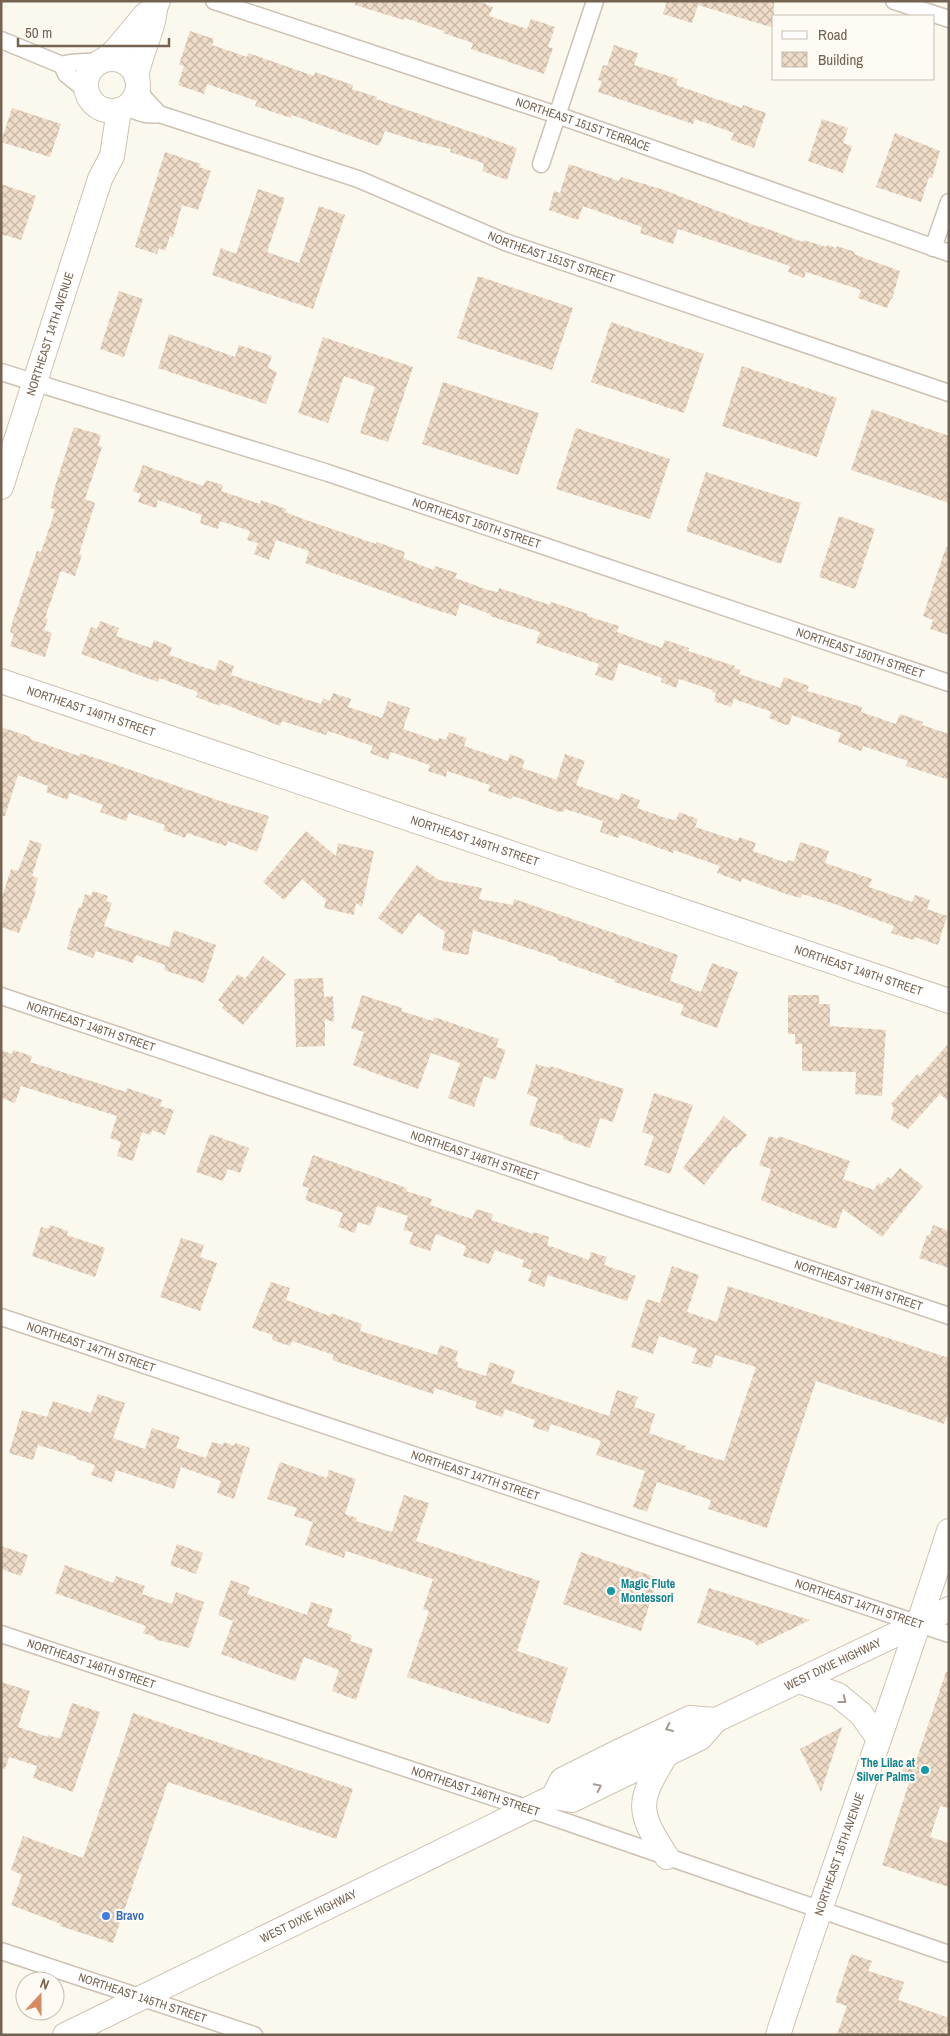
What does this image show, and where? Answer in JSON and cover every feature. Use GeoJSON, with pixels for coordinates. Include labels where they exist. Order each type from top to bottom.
{"type":"FeatureCollection","features":[{"type":"Feature","properties":{"kind":"street","name":"NORTHEAST 151ST TERRACE"},"geometry":{"type":"LineString","coordinates":[[214,1],[557,115],[941,250]]}},
{"type":"Feature","properties":{"kind":"street"},"geometry":{"type":"LineString","coordinates":[[540,164],[595,1]]}},
{"type":"Feature","properties":{"kind":"street"},"geometry":{"type":"LineString","coordinates":[[894,1],[949,19]]}},
{"type":"Feature","properties":{"kind":"street"},"geometry":{"type":"LineString","coordinates":[[90,97],[86,81],[88,73],[93,66],[123,43],[155,5]]}},
{"type":"Feature","properties":{"kind":"street"},"geometry":{"type":"LineString","coordinates":[[62,65],[66,74],[90,97],[111,111],[123,108],[137,93],[137,80],[143,49],[153,23],[155,5]]}},
{"type":"Feature","properties":{"kind":"street"},"geometry":{"type":"LineString","coordinates":[[1,40],[62,65],[71,62],[87,63],[118,59],[132,69],[144,98],[159,114]]}},
{"type":"Feature","properties":{"kind":"street","name":"NORTHEAST 14TH AVENUE"},"geometry":{"type":"LineString","coordinates":[[90,97],[100,117],[98,166],[100,179]]}},
{"type":"Feature","properties":{"kind":"street","name":"NORTHEAST 14TH AVENUE"},"geometry":{"type":"LineString","coordinates":[[1,487],[100,179],[112,156],[123,108]]}},
{"type":"Feature","properties":{"kind":"street","name":"NORTHEAST 151ST STREET"},"geometry":{"type":"LineString","coordinates":[[123,108],[149,116],[159,114],[358,179],[505,242],[949,393]]}},
{"type":"Feature","properties":{"kind":"street"},"geometry":{"type":"LineString","coordinates":[[941,250],[949,202]]}},
{"type":"Feature","properties":{"kind":"street","name":"NORTHEAST 150TH STREET"},"geometry":{"type":"LineString","coordinates":[[1,372],[328,473],[949,683]]}},
{"type":"Feature","properties":{"kind":"street","name":"NORTHEAST 149TH STREET"},"geometry":{"type":"LineString","coordinates":[[1,681],[949,1001]]}},
{"type":"Feature","properties":{"kind":"street","name":"NORTHEAST 148TH STREET"},"geometry":{"type":"LineString","coordinates":[[1,996],[949,1316]]}},
{"type":"Feature","properties":{"kind":"street","name":"NORTHEAST 147TH STREET"},"geometry":{"type":"LineString","coordinates":[[1,1317],[949,1634]]}},
{"type":"Feature","properties":{"kind":"street","name":"NORTHEAST 16TH AVENUE"},"geometry":{"type":"LineString","coordinates":[[778,2035],[949,1531]]}},
{"type":"Feature","properties":{"kind":"street","name":"WEST DIXIE HIGHWAY"},"geometry":{"type":"LineString","coordinates":[[65,2035],[529,1808],[553,1797],[572,1800],[700,1738],[716,1720],[949,1609]]}},
{"type":"Feature","properties":{"kind":"street","name":"NORTHEAST 146TH STREET"},"geometry":{"type":"LineString","coordinates":[[1,1634],[529,1808],[949,1954]]}},
{"type":"Feature","properties":{"kind":"street"},"geometry":{"type":"LineString","coordinates":[[799,1680],[838,1695],[861,1714],[879,1739]]}},
{"type":"Feature","properties":{"kind":"street","name":"WEST DIXIE HIGHWAY"},"geometry":{"type":"LineString","coordinates":[[553,1797],[562,1780],[622,1750],[690,1718],[716,1720]]}},
{"type":"Feature","properties":{"kind":"street"},"geometry":{"type":"LineString","coordinates":[[667,1753],[648,1784],[644,1817],[650,1832],[667,1857]]}},
{"type":"Feature","properties":{"kind":"street","name":"NORTHEAST 145TH STREET"},"geometry":{"type":"LineString","coordinates":[[1,1951],[254,2035]]}},
{"type":"Feature","properties":{"kind":"building"},"geometry":{"type":"Polygon","coordinates":[[[355,1],[478,1],[493,7],[489,16],[527,29],[531,19],[555,27],[548,47],[553,48],[544,74],[471,49],[473,43],[443,33],[444,31],[405,18],[404,20],[355,5],[355,1]]]}},
{"type":"Feature","properties":{"kind":"building"},"geometry":{"type":"Polygon","coordinates":[[[667,1],[774,1],[772,27],[698,5],[692,23],[663,14],[667,1]]]}},
{"type":"Feature","properties":{"kind":"building"},"geometry":{"type":"Polygon","coordinates":[[[190,31],[214,39],[212,45],[247,57],[248,53],[314,76],[315,72],[353,85],[352,89],[377,97],[376,99],[517,148],[507,180],[482,171],[483,163],[450,152],[451,149],[385,131],[379,146],[292,115],[291,118],[255,106],[257,101],[207,84],[204,94],[178,85],[184,66],[179,65],[190,31]]]}},
{"type":"Feature","properties":{"kind":"building"},"geometry":{"type":"Polygon","coordinates":[[[614,45],[638,53],[634,65],[678,79],[676,85],[742,108],[743,105],[766,113],[754,148],[731,140],[734,133],[695,119],[693,124],[598,92],[602,81],[598,80],[603,65],[607,66],[614,45]]]}},
{"type":"Feature","properties":{"kind":"building"},"geometry":{"type":"Polygon","coordinates":[[[12,108],[61,124],[50,157],[1,142],[12,108]]]}},
{"type":"Feature","properties":{"kind":"building"},"geometry":{"type":"Polygon","coordinates":[[[822,119],[848,128],[843,143],[852,146],[843,173],[808,161],[822,119]]]}},
{"type":"Feature","properties":{"kind":"building"},"geometry":{"type":"Polygon","coordinates":[[[895,133],[940,151],[932,178],[929,177],[921,202],[876,187],[895,133]]]}},
{"type":"Feature","properties":{"kind":"building"},"geometry":{"type":"Polygon","coordinates":[[[165,152],[201,164],[199,167],[211,171],[198,210],[182,205],[173,237],[170,236],[165,251],[159,248],[157,254],[135,247],[165,152]]]}},
{"type":"Feature","properties":{"kind":"building"},"geometry":{"type":"Polygon","coordinates":[[[569,164],[619,181],[621,177],[664,190],[803,242],[804,240],[826,247],[827,245],[836,248],[837,246],[855,252],[854,254],[900,271],[892,299],[887,308],[858,298],[861,290],[806,272],[804,278],[788,272],[790,266],[678,229],[673,244],[640,233],[642,227],[583,206],[578,220],[549,210],[554,191],[560,193],[569,164]]]}},
{"type":"Feature","properties":{"kind":"building"},"geometry":{"type":"Polygon","coordinates":[[[1,184],[36,196],[21,240],[1,234],[1,184]]]}},
{"type":"Feature","properties":{"kind":"building"},"geometry":{"type":"Polygon","coordinates":[[[258,189],[285,198],[267,252],[299,263],[319,206],[345,215],[313,309],[212,275],[221,248],[236,254],[258,189]]]}},
{"type":"Feature","properties":{"kind":"building"},"geometry":{"type":"Polygon","coordinates":[[[478,276],[573,308],[552,370],[457,338],[478,276]]]}},
{"type":"Feature","properties":{"kind":"building"},"geometry":{"type":"Polygon","coordinates":[[[119,291],[143,299],[124,357],[100,349],[119,291]]]}},
{"type":"Feature","properties":{"kind":"building"},"geometry":{"type":"Polygon","coordinates":[[[611,322],[704,354],[684,413],[591,382],[611,322]]]}},
{"type":"Feature","properties":{"kind":"building"},"geometry":{"type":"Polygon","coordinates":[[[169,334],[235,357],[239,345],[272,356],[268,368],[277,372],[266,404],[158,368],[169,334]]]}},
{"type":"Feature","properties":{"kind":"building"},"geometry":{"type":"Polygon","coordinates":[[[323,337],[413,367],[388,442],[360,433],[375,387],[344,376],[328,423],[298,413],[323,337]]]}},
{"type":"Feature","properties":{"kind":"building"},"geometry":{"type":"Polygon","coordinates":[[[742,366],[837,398],[817,457],[722,426],[742,366]]]}},
{"type":"Feature","properties":{"kind":"building"},"geometry":{"type":"Polygon","coordinates":[[[443,382],[539,413],[518,475],[422,444],[443,382]]]}},
{"type":"Feature","properties":{"kind":"building"},"geometry":{"type":"Polygon","coordinates":[[[872,409],[949,436],[949,503],[851,470],[872,409]]]}},
{"type":"Feature","properties":{"kind":"building"},"geometry":{"type":"Polygon","coordinates":[[[74,427],[101,435],[98,445],[102,447],[85,499],[95,503],[79,554],[82,555],[75,576],[61,571],[45,618],[48,619],[44,630],[52,633],[45,657],[10,646],[14,634],[10,632],[37,551],[41,552],[52,520],[55,509],[50,508],[53,493],[74,427]]]}},
{"type":"Feature","properties":{"kind":"building"},"geometry":{"type":"Polygon","coordinates":[[[576,428],[670,459],[650,519],[556,489],[576,428]]]}},
{"type":"Feature","properties":{"kind":"building"},"geometry":{"type":"Polygon","coordinates":[[[143,465],[203,486],[206,480],[223,485],[221,491],[260,504],[261,500],[286,509],[285,512],[306,520],[405,552],[403,558],[433,570],[435,566],[457,573],[455,578],[488,590],[498,592],[499,588],[550,605],[551,602],[588,614],[587,616],[619,626],[617,632],[662,648],[665,640],[689,648],[688,651],[735,666],[734,668],[740,670],[739,674],[780,688],[784,677],[809,686],[807,691],[862,707],[861,712],[896,724],[900,714],[923,722],[922,725],[949,734],[949,780],[906,766],[908,761],[863,746],[861,751],[838,742],[841,733],[792,715],[789,725],[786,725],[769,718],[772,712],[734,699],[731,707],[714,701],[716,693],[712,692],[713,690],[679,679],[676,688],[661,682],[662,678],[619,663],[613,681],[595,675],[599,664],[536,643],[540,632],[490,616],[490,614],[460,603],[456,616],[433,609],[305,563],[309,551],[276,540],[269,560],[254,554],[258,543],[247,540],[250,531],[220,521],[218,529],[208,526],[200,523],[202,515],[158,500],[156,508],[138,502],[141,494],[133,491],[143,465]]]}},
{"type":"Feature","properties":{"kind":"building"},"geometry":{"type":"Polygon","coordinates":[[[706,472],[801,503],[781,564],[686,531],[706,472]]]}},
{"type":"Feature","properties":{"kind":"building"},"geometry":{"type":"Polygon","coordinates":[[[839,516],[875,529],[855,589],[819,577],[839,516]]]}},
{"type":"Feature","properties":{"kind":"building"},"geometry":{"type":"Polygon","coordinates":[[[946,547],[949,547],[949,635],[930,629],[933,620],[923,616],[946,547]]]}},
{"type":"Feature","properties":{"kind":"building"},"geometry":{"type":"Polygon","coordinates":[[[100,621],[119,628],[116,636],[151,648],[154,640],[172,647],[169,655],[215,671],[219,660],[234,666],[231,675],[321,704],[323,698],[330,701],[333,693],[351,699],[348,707],[382,718],[388,701],[410,708],[403,729],[438,741],[439,738],[446,740],[449,732],[467,738],[464,746],[508,761],[510,754],[525,760],[522,768],[554,779],[557,779],[565,754],[585,761],[576,785],[619,800],[621,793],[640,800],[637,808],[669,819],[676,820],[679,812],[698,819],[695,827],[738,841],[739,837],[756,843],[753,851],[787,863],[788,860],[794,862],[800,842],[829,851],[825,863],[872,879],[869,887],[912,902],[915,895],[930,900],[927,909],[947,916],[938,945],[915,937],[914,940],[891,933],[894,926],[835,904],[802,894],[801,898],[789,895],[742,878],[741,882],[717,873],[720,866],[674,850],[673,853],[620,834],[618,838],[600,832],[603,821],[565,809],[564,812],[559,812],[513,796],[511,799],[488,791],[490,785],[447,771],[446,777],[428,771],[430,765],[391,752],[388,760],[370,753],[373,746],[328,731],[326,735],[282,721],[280,726],[221,703],[220,706],[196,697],[198,692],[159,678],[158,682],[81,654],[91,627],[97,629],[100,621]]]}},
{"type":"Feature","properties":{"kind":"building"},"geometry":{"type":"Polygon","coordinates":[[[1,727],[79,756],[80,753],[269,816],[257,852],[228,841],[226,846],[187,833],[185,838],[163,830],[165,825],[129,813],[126,821],[100,812],[103,805],[70,793],[67,800],[46,792],[48,786],[18,775],[5,816],[1,816],[1,727]]]}},
{"type":"Feature","properties":{"kind":"building"},"geometry":{"type":"Polygon","coordinates":[[[306,831],[336,856],[338,843],[374,851],[362,907],[356,903],[354,915],[324,908],[326,900],[302,879],[284,900],[263,882],[306,831]]]}},
{"type":"Feature","properties":{"kind":"building"},"geometry":{"type":"Polygon","coordinates":[[[30,840],[42,844],[32,876],[38,878],[34,891],[36,891],[26,920],[24,919],[19,933],[1,927],[1,900],[11,869],[18,871],[30,840]]]}},
{"type":"Feature","properties":{"kind":"building"},"geometry":{"type":"Polygon","coordinates":[[[417,865],[439,880],[482,888],[479,899],[513,905],[514,899],[678,955],[670,981],[701,992],[712,963],[738,972],[717,1028],[680,1015],[684,1005],[614,982],[615,980],[557,960],[558,958],[473,930],[468,955],[442,950],[445,932],[418,913],[402,935],[378,918],[417,865]]]}},
{"type":"Feature","properties":{"kind":"building"},"geometry":{"type":"Polygon","coordinates":[[[93,891],[108,896],[106,901],[112,903],[104,926],[169,947],[174,930],[216,945],[204,983],[164,970],[165,965],[136,955],[133,963],[96,951],[93,958],[67,949],[71,936],[69,936],[79,907],[81,908],[85,894],[91,896],[93,891]]]}},
{"type":"Feature","properties":{"kind":"building"},"geometry":{"type":"Polygon","coordinates":[[[263,956],[286,974],[243,1025],[222,1008],[224,1005],[218,1000],[238,974],[245,979],[263,956]]]}},
{"type":"Feature","properties":{"kind":"building"},"geometry":{"type":"Polygon","coordinates":[[[323,978],[324,997],[333,996],[334,1022],[325,1019],[325,1046],[296,1047],[294,979],[323,978]]]}},
{"type":"Feature","properties":{"kind":"building"},"geometry":{"type":"Polygon","coordinates":[[[362,995],[402,1008],[401,1011],[433,1021],[434,1017],[499,1039],[496,1047],[506,1050],[495,1080],[484,1076],[474,1107],[448,1098],[460,1063],[431,1053],[418,1089],[353,1065],[364,1032],[351,1028],[362,995]]]}},
{"type":"Feature","properties":{"kind":"building"},"geometry":{"type":"Polygon","coordinates":[[[788,995],[819,995],[819,1004],[830,1004],[830,1026],[886,1030],[882,1096],[855,1094],[856,1072],[802,1071],[802,1044],[795,1044],[795,1034],[788,1034],[788,995]]]}},
{"type":"Feature","properties":{"kind":"building"},"geometry":{"type":"Polygon","coordinates":[[[949,1043],[949,1102],[940,1094],[908,1129],[891,1120],[894,1108],[891,1104],[917,1074],[920,1076],[949,1043]]]}},
{"type":"Feature","properties":{"kind":"building"},"geometry":{"type":"Polygon","coordinates":[[[1,1050],[12,1054],[13,1050],[32,1056],[30,1062],[126,1092],[127,1088],[162,1100],[160,1106],[174,1110],[165,1135],[152,1130],[150,1135],[142,1132],[133,1161],[117,1156],[121,1142],[110,1138],[117,1116],[21,1086],[15,1103],[1,1098],[1,1050]]]}},
{"type":"Feature","properties":{"kind":"building"},"geometry":{"type":"Polygon","coordinates":[[[536,1064],[549,1068],[550,1066],[624,1089],[613,1122],[600,1118],[590,1148],[563,1139],[564,1136],[529,1125],[538,1098],[527,1094],[536,1064]]]}},
{"type":"Feature","properties":{"kind":"building"},"geometry":{"type":"Polygon","coordinates":[[[654,1093],[693,1105],[670,1174],[644,1165],[654,1136],[642,1132],[654,1093]]]}},
{"type":"Feature","properties":{"kind":"building"},"geometry":{"type":"Polygon","coordinates":[[[724,1116],[747,1135],[736,1148],[734,1147],[704,1185],[683,1168],[724,1116]]]}},
{"type":"Feature","properties":{"kind":"building"},"geometry":{"type":"Polygon","coordinates":[[[210,1134],[249,1148],[240,1173],[228,1169],[223,1181],[196,1172],[210,1134]]]}},
{"type":"Feature","properties":{"kind":"building"},"geometry":{"type":"Polygon","coordinates":[[[769,1136],[778,1139],[779,1136],[850,1161],[843,1179],[874,1190],[878,1183],[881,1185],[888,1177],[891,1179],[900,1168],[923,1186],[882,1237],[843,1209],[836,1229],[761,1200],[771,1169],[759,1165],[769,1136]]]}},
{"type":"Feature","properties":{"kind":"building"},"geometry":{"type":"Polygon","coordinates":[[[313,1155],[407,1188],[406,1191],[432,1199],[430,1205],[472,1219],[476,1209],[493,1214],[491,1220],[533,1234],[534,1232],[549,1237],[547,1245],[589,1260],[591,1252],[607,1257],[604,1265],[636,1276],[627,1301],[548,1275],[544,1287],[528,1281],[532,1270],[522,1267],[524,1260],[495,1250],[489,1264],[463,1256],[466,1246],[436,1234],[430,1251],[409,1244],[413,1232],[403,1230],[408,1216],[377,1206],[370,1226],[358,1222],[355,1233],[338,1227],[343,1213],[305,1200],[309,1188],[302,1186],[313,1155]]]}},
{"type":"Feature","properties":{"kind":"building"},"geometry":{"type":"Polygon","coordinates":[[[50,1225],[68,1231],[67,1235],[105,1248],[95,1277],[32,1256],[41,1227],[49,1229],[50,1225]]]}},
{"type":"Feature","properties":{"kind":"building"},"geometry":{"type":"Polygon","coordinates":[[[933,1225],[949,1231],[949,1268],[919,1258],[927,1235],[930,1235],[933,1225]]]}},
{"type":"Feature","properties":{"kind":"building"},"geometry":{"type":"Polygon","coordinates":[[[181,1238],[204,1245],[200,1257],[217,1263],[200,1311],[160,1297],[181,1238]]]}},
{"type":"Feature","properties":{"kind":"building"},"geometry":{"type":"Polygon","coordinates":[[[672,1266],[699,1275],[687,1312],[717,1322],[728,1286],[949,1358],[949,1411],[944,1424],[816,1381],[767,1528],[708,1509],[711,1500],[657,1482],[647,1512],[633,1507],[645,1471],[596,1455],[601,1441],[551,1424],[548,1432],[533,1427],[535,1420],[505,1409],[502,1417],[475,1408],[477,1402],[435,1388],[433,1394],[332,1360],[334,1355],[292,1341],[290,1346],[272,1340],[273,1335],[252,1328],[271,1282],[290,1288],[286,1300],[330,1316],[331,1313],[362,1324],[360,1331],[437,1355],[440,1345],[458,1351],[455,1361],[458,1362],[457,1367],[486,1376],[490,1362],[515,1371],[511,1383],[609,1416],[617,1390],[638,1397],[634,1407],[655,1414],[649,1433],[686,1446],[685,1449],[724,1461],[756,1367],[715,1355],[711,1368],[692,1363],[697,1349],[659,1336],[653,1354],[631,1347],[647,1299],[660,1303],[672,1266]]]}},
{"type":"Feature","properties":{"kind":"building"},"geometry":{"type":"Polygon","coordinates":[[[98,1394],[125,1403],[113,1438],[145,1449],[152,1428],[180,1437],[176,1448],[206,1458],[212,1442],[223,1445],[224,1442],[234,1446],[235,1443],[250,1448],[234,1499],[217,1493],[221,1481],[181,1467],[174,1489],[116,1470],[112,1482],[91,1475],[95,1465],[76,1459],[77,1457],[38,1445],[33,1460],[9,1453],[22,1410],[47,1417],[53,1401],[91,1413],[98,1394]]]}},
{"type":"Feature","properties":{"kind":"building"},"geometry":{"type":"Polygon","coordinates":[[[280,1462],[327,1478],[329,1470],[356,1479],[345,1514],[357,1518],[356,1521],[392,1532],[404,1495],[429,1503],[416,1541],[540,1581],[517,1651],[568,1668],[549,1724],[407,1677],[429,1611],[423,1609],[433,1579],[346,1551],[344,1558],[305,1545],[313,1522],[294,1516],[297,1508],[267,1499],[280,1462]]]}},
{"type":"Feature","properties":{"kind":"building"},"geometry":{"type":"Polygon","coordinates":[[[177,1544],[203,1553],[196,1574],[170,1565],[177,1544]]]}},
{"type":"Feature","properties":{"kind":"building"},"geometry":{"type":"Polygon","coordinates":[[[1,1546],[28,1555],[21,1576],[1,1569],[1,1546]]]}},
{"type":"Feature","properties":{"kind":"building","name":"Magic Flute Montessori"},"geometry":{"type":"Polygon","coordinates":[[[581,1552],[658,1578],[641,1631],[563,1604],[581,1552]]]}},
{"type":"Feature","properties":{"kind":"building"},"geometry":{"type":"Polygon","coordinates":[[[65,1565],[113,1583],[116,1576],[145,1586],[142,1594],[172,1604],[176,1592],[204,1602],[189,1648],[154,1639],[155,1637],[143,1633],[146,1626],[55,1593],[65,1565]]]}},
{"type":"Feature","properties":{"kind":"building"},"geometry":{"type":"Polygon","coordinates":[[[231,1580],[250,1587],[247,1594],[307,1615],[311,1602],[333,1609],[327,1626],[352,1635],[350,1641],[373,1649],[356,1700],[332,1691],[339,1670],[304,1657],[295,1681],[221,1654],[233,1621],[218,1615],[231,1580]]]}},
{"type":"Feature","properties":{"kind":"building"},"geometry":{"type":"Polygon","coordinates":[[[709,1588],[810,1620],[757,1646],[753,1641],[697,1623],[709,1588]]]}},
{"type":"Feature","properties":{"kind":"building","name":"The Lilac at Silver Palms"},"geometry":{"type":"Polygon","coordinates":[[[946,1672],[949,1672],[949,1808],[940,1806],[930,1837],[949,1843],[949,1887],[882,1865],[909,1783],[899,1779],[906,1758],[916,1761],[946,1672]]]}},
{"type":"Feature","properties":{"kind":"building"},"geometry":{"type":"Polygon","coordinates":[[[1,1682],[30,1691],[18,1727],[48,1737],[48,1735],[60,1739],[72,1703],[100,1712],[73,1792],[33,1778],[37,1766],[9,1757],[5,1769],[1,1768],[1,1682]]]}},
{"type":"Feature","properties":{"kind":"building"},"geometry":{"type":"Polygon","coordinates":[[[133,1713],[353,1789],[336,1839],[168,1782],[113,1943],[60,1926],[61,1924],[11,1905],[22,1875],[11,1870],[23,1836],[83,1858],[133,1713]]]}},
{"type":"Feature","properties":{"kind":"building"},"geometry":{"type":"Polygon","coordinates":[[[842,1727],[821,1792],[800,1749],[842,1727]]]}},
{"type":"Feature","properties":{"kind":"building"},"geometry":{"type":"Polygon","coordinates":[[[851,1954],[872,1961],[868,1971],[904,1982],[898,2000],[949,2018],[945,2035],[837,2035],[847,2006],[835,2002],[851,1954]]]}},
{"type":"Feature","properties":{"kind":"place","name":"Magic Flute Montessori"},"geometry":{"type":"Point","coordinates":[611,1591]}},
{"type":"Feature","properties":{"kind":"place","name":"The Lilac at Silver Palms"},"geometry":{"type":"Point","coordinates":[925,1770]}},
{"type":"Feature","properties":{"kind":"place","name":"Bravo"},"geometry":{"type":"Point","coordinates":[106,1916]}}]}
